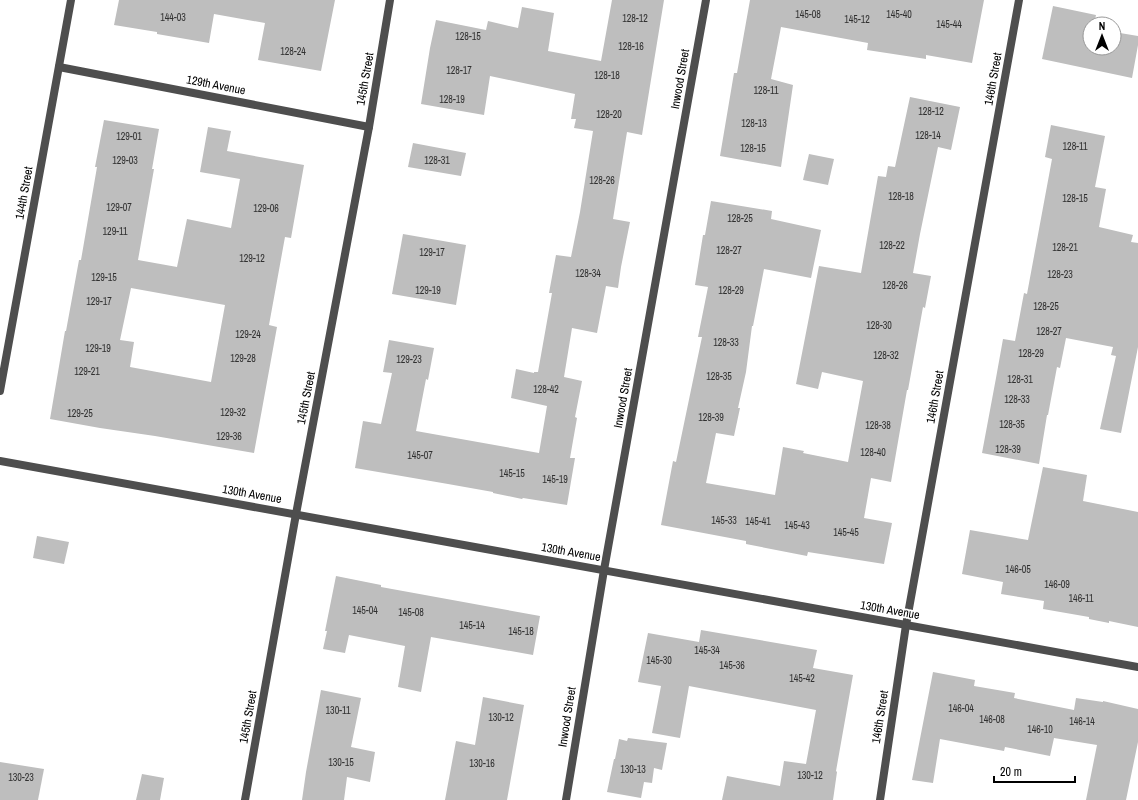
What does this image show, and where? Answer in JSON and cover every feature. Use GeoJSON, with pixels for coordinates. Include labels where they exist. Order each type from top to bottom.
{"type":"FeatureCollection","features":[{"type":"Feature","properties":{"kind":"street","name":"144th Street"},"geometry":{"type":"LineString","coordinates":[[0,391],[71,0]]}},
{"type":"Feature","properties":{"kind":"street","name":"145th Street"},"geometry":{"type":"LineString","coordinates":[[245,800],[296,514],[369,127],[390,0]]}},
{"type":"Feature","properties":{"kind":"street","name":"Inwood Street"},"geometry":{"type":"LineString","coordinates":[[566,800],[604,570],[706,0]]}},
{"type":"Feature","properties":{"kind":"street","name":"146th Street"},"geometry":{"type":"LineString","coordinates":[[880,800],[906,625],[1019,0]]}},
{"type":"Feature","properties":{"kind":"street","name":"129th Avenue"},"geometry":{"type":"LineString","coordinates":[[60,67],[369,127]]}},
{"type":"Feature","properties":{"kind":"street","name":"130th Avenue"},"geometry":{"type":"LineString","coordinates":[[0,461],[1138,667]]}},
{"type":"Feature","properties":{"kind":"building"},"geometry":{"type":"Polygon","coordinates":[[[119,0],[335,0],[321,71],[258,60],[265,23],[214,14],[209,43],[114,25],[119,0]]]}},
{"type":"Feature","properties":{"kind":"building"},"geometry":{"type":"Polygon","coordinates":[[[612,0],[664,0],[642,135],[627,132],[613,219],[630,222],[618,288],[606,286],[597,333],[572,328],[564,377],[582,381],[575,417],[577,418],[570,458],[575,458],[567,505],[522,499],[493,492],[355,468],[363,421],[381,424],[392,373],[383,372],[389,340],[434,348],[428,380],[426,379],[416,431],[539,453],[547,406],[511,398],[516,369],[534,373],[538,372],[552,293],[549,293],[556,255],[571,257],[593,131],[574,128],[576,119],[571,119],[575,94],[490,76],[484,115],[421,104],[430,48],[436,20],[486,30],[488,21],[518,28],[522,7],[554,13],[548,51],[601,61],[612,0]]]}},
{"type":"Feature","properties":{"kind":"building"},"geometry":{"type":"Polygon","coordinates":[[[750,0],[984,0],[972,63],[926,55],[926,59],[867,50],[868,43],[781,27],[771,79],[793,85],[781,167],[720,156],[734,73],[737,73],[750,0]]]}},
{"type":"Feature","properties":{"kind":"building"},"geometry":{"type":"Polygon","coordinates":[[[1053,6],[1096,15],[1082,16],[1082,56],[1122,56],[1122,33],[1138,36],[1138,45],[1132,78],[1042,59],[1053,6]]]}},
{"type":"Feature","properties":{"kind":"building"},"geometry":{"type":"Polygon","coordinates":[[[910,97],[960,107],[951,150],[938,147],[920,234],[913,273],[931,276],[925,308],[923,307],[891,482],[871,478],[864,518],[892,523],[884,564],[808,552],[807,556],[746,544],[746,541],[661,525],[673,461],[676,462],[702,337],[698,337],[708,287],[695,285],[703,235],[705,235],[711,201],[772,211],[771,219],[821,230],[811,278],[764,269],[752,326],[746,372],[738,408],[740,408],[734,436],[716,433],[706,483],[775,495],[783,447],[804,451],[803,453],[848,462],[863,381],[822,372],[818,389],[796,384],[819,266],[861,273],[878,176],[886,177],[888,166],[895,167],[910,97]]]}},
{"type":"Feature","properties":{"kind":"building"},"geometry":{"type":"Polygon","coordinates":[[[104,120],[159,129],[152,169],[154,169],[138,260],[177,267],[187,219],[231,228],[240,179],[200,172],[208,127],[231,131],[227,151],[304,165],[291,238],[285,237],[269,325],[277,327],[254,453],[50,419],[65,331],[79,260],[81,260],[97,167],[95,167],[104,120]],[[131,288],[120,340],[134,342],[130,367],[211,382],[225,305],[131,288]]]}},
{"type":"Feature","properties":{"kind":"building"},"geometry":{"type":"Polygon","coordinates":[[[1051,125],[1105,136],[1095,187],[1106,189],[1099,227],[1133,235],[1131,242],[1138,243],[1138,347],[1121,433],[1100,429],[1116,356],[1111,355],[1113,347],[1066,338],[1060,368],[1057,367],[1039,464],[982,453],[1003,339],[1015,341],[1024,293],[1027,294],[1052,159],[1045,157],[1051,125]]]}},
{"type":"Feature","properties":{"kind":"building"},"geometry":{"type":"Polygon","coordinates":[[[413,143],[466,153],[461,176],[408,167],[413,143]]]}},
{"type":"Feature","properties":{"kind":"building"},"geometry":{"type":"Polygon","coordinates":[[[809,154],[834,159],[828,185],[803,180],[809,154]]]}},
{"type":"Feature","properties":{"kind":"building"},"geometry":{"type":"Polygon","coordinates":[[[403,234],[466,245],[456,305],[392,294],[403,234]]]}},
{"type":"Feature","properties":{"kind":"building"},"geometry":{"type":"Polygon","coordinates":[[[1043,467],[1087,475],[1083,501],[1138,512],[1138,627],[1109,621],[1109,623],[1089,619],[1089,617],[1043,609],[1044,601],[1001,594],[1003,582],[962,574],[970,530],[1028,540],[1043,467]]]}},
{"type":"Feature","properties":{"kind":"building"},"geometry":{"type":"Polygon","coordinates":[[[37,536],[69,542],[64,564],[33,558],[37,536]]]}},
{"type":"Feature","properties":{"kind":"building"},"geometry":{"type":"Polygon","coordinates":[[[336,576],[381,585],[381,587],[540,616],[533,655],[431,637],[421,692],[398,687],[405,646],[349,635],[345,653],[323,649],[336,576]]]}},
{"type":"Feature","properties":{"kind":"building"},"geometry":{"type":"Polygon","coordinates":[[[701,630],[817,650],[813,668],[853,675],[836,771],[833,800],[722,800],[727,776],[780,786],[784,761],[806,764],[816,710],[689,686],[680,738],[652,733],[661,686],[638,682],[648,633],[699,642],[701,630]]]}},
{"type":"Feature","properties":{"kind":"building"},"geometry":{"type":"Polygon","coordinates":[[[933,672],[975,680],[974,686],[1015,693],[1014,698],[1074,710],[1076,698],[1103,701],[1138,709],[1138,742],[1126,800],[1086,800],[1097,745],[1054,738],[1050,756],[1005,747],[1004,751],[940,739],[933,783],[912,780],[933,672]]]}},
{"type":"Feature","properties":{"kind":"building"},"geometry":{"type":"Polygon","coordinates":[[[321,690],[361,698],[351,747],[375,752],[370,782],[347,777],[344,800],[302,800],[321,690]]]}},
{"type":"Feature","properties":{"kind":"building"},"geometry":{"type":"Polygon","coordinates":[[[483,697],[524,705],[507,800],[445,800],[456,741],[475,745],[483,697]]]}},
{"type":"Feature","properties":{"kind":"building"},"geometry":{"type":"Polygon","coordinates":[[[628,738],[667,743],[662,770],[654,768],[652,783],[644,782],[641,798],[607,792],[619,739],[627,741],[628,738]]]}},
{"type":"Feature","properties":{"kind":"building"},"geometry":{"type":"Polygon","coordinates":[[[0,762],[44,769],[38,800],[0,800],[0,762]]]}},
{"type":"Feature","properties":{"kind":"building"},"geometry":{"type":"Polygon","coordinates":[[[142,774],[164,778],[160,800],[136,800],[142,774]]]}}]}
